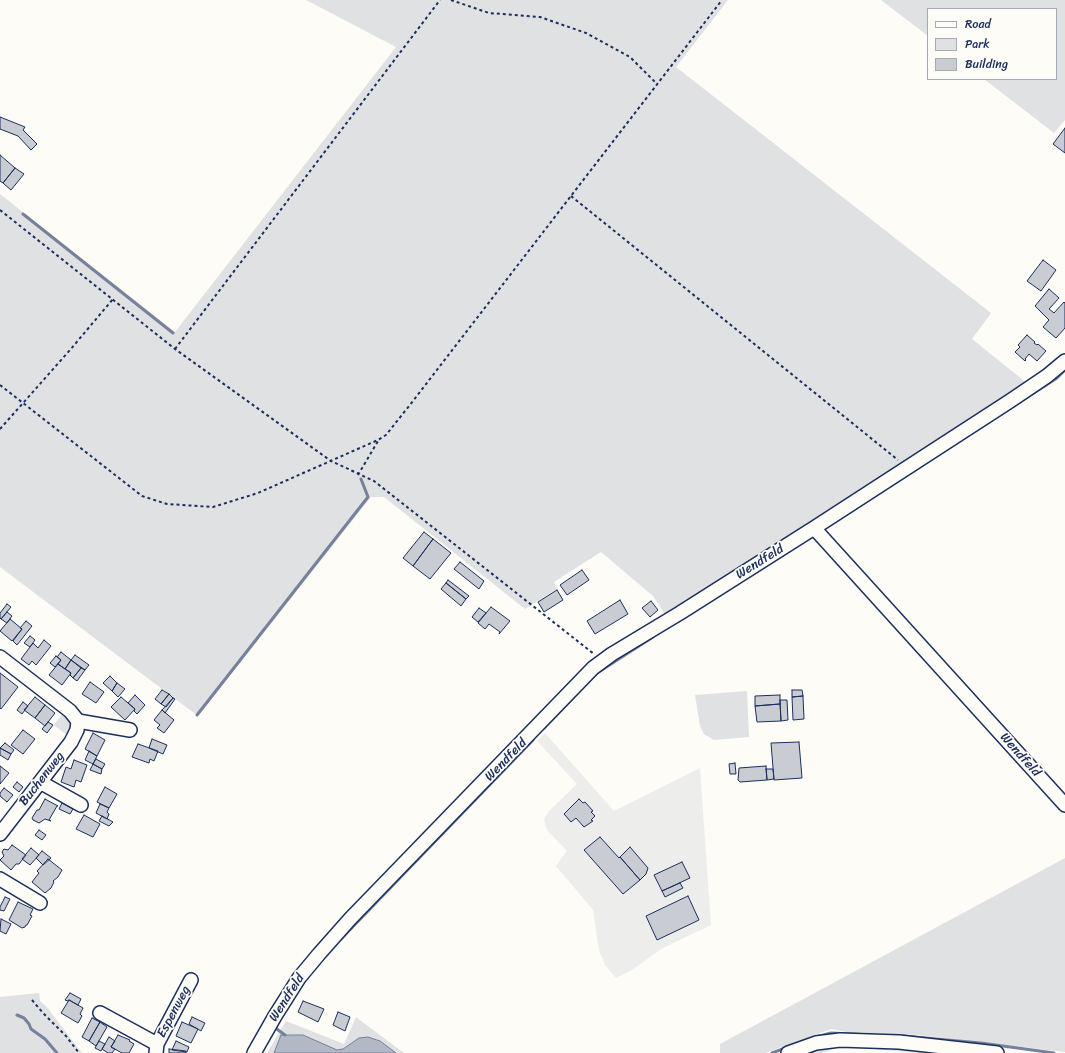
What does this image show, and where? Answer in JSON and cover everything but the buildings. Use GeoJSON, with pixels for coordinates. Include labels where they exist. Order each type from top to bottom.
{"type":"FeatureCollection","features":[{"type":"Feature","properties":{"kind":"street","name":"Wendfeld"},"geometry":{"type":"LineString","coordinates":[[254,1053],[299,978],[319,954],[593,668],[814,528],[1010,401],[1047,376],[1065,361]]}},
{"type":"Feature","properties":{"kind":"street","name":"Wendfeld"},"geometry":{"type":"LineString","coordinates":[[814,528],[1065,805]]}},
{"type":"Feature","properties":{"kind":"street"},"geometry":{"type":"LineString","coordinates":[[0,657],[70,711],[78,721],[130,730]]}},
{"type":"Feature","properties":{"kind":"street","name":"Buchenweg"},"geometry":{"type":"LineString","coordinates":[[0,834],[71,742],[77,730],[78,721]]}},
{"type":"Feature","properties":{"kind":"street"},"geometry":{"type":"LineString","coordinates":[[40,782],[81,805]]}},
{"type":"Feature","properties":{"kind":"street"},"geometry":{"type":"LineString","coordinates":[[0,879],[40,903]]}},
{"type":"Feature","properties":{"kind":"street","name":"Espenweg"},"geometry":{"type":"LineString","coordinates":[[100,1013],[157,1048],[191,980]]}},
{"type":"Feature","properties":{"kind":"street"},"geometry":{"type":"LineString","coordinates":[[788,1053],[816,1043],[840,1040],[899,1042],[997,1053]]}},
{"type":"Feature","properties":{"kind":"path"},"geometry":{"type":"LineString","coordinates":[[175,349],[440,0]]}},
{"type":"Feature","properties":{"kind":"path"},"geometry":{"type":"LineString","coordinates":[[451,0],[489,13],[540,17],[586,33],[630,57],[657,84]]}},
{"type":"Feature","properties":{"kind":"path"},"geometry":{"type":"LineString","coordinates":[[0,385],[142,496],[167,504],[213,507],[258,493],[378,440],[386,435],[413,401],[722,0]]}},
{"type":"Feature","properties":{"kind":"path"},"geometry":{"type":"LineString","coordinates":[[571,196],[908,467]]}},
{"type":"Feature","properties":{"kind":"path"},"geometry":{"type":"LineString","coordinates":[[0,210],[175,349],[331,461],[358,475],[374,481],[602,661]]}},
{"type":"Feature","properties":{"kind":"path"},"geometry":{"type":"LineString","coordinates":[[0,430],[112,299]]}},
{"type":"Feature","properties":{"kind":"path"},"geometry":{"type":"LineString","coordinates":[[358,475],[378,440]]}},
{"type":"Feature","properties":{"kind":"path"},"geometry":{"type":"LineString","coordinates":[[32,1000],[66,1036],[79,1053]]}},
{"type":"Feature","properties":{"kind":"shaded area"},"geometry":{"type":"Polygon","coordinates":[[[545,733],[614,811],[700,768],[711,925],[661,949],[632,970],[616,978],[605,965],[599,950],[593,910],[556,866],[567,851],[547,830],[544,819],[549,811],[577,784],[537,741],[545,733]]]}},
{"type":"Feature","properties":{"kind":"shaded area"},"geometry":{"type":"Polygon","coordinates":[[[281,1035],[303,1035],[337,1050],[343,1049],[359,1038],[368,1037],[380,1041],[396,1053],[274,1053],[281,1035]]]}},
{"type":"Feature","properties":{"kind":"green space"},"geometry":{"type":"Polygon","coordinates":[[[306,0],[728,0],[676,67],[991,313],[972,339],[1028,384],[665,614],[653,596],[601,552],[554,582],[557,589],[525,609],[384,497],[371,497],[198,716],[0,567],[0,194],[175,332],[396,47],[306,0]]]}},
{"type":"Feature","properties":{"kind":"green space"},"geometry":{"type":"Polygon","coordinates":[[[881,0],[1065,0],[1065,120],[1054,133],[985,80],[1057,80],[1057,8],[927,8],[927,35],[881,0]]]}},
{"type":"Feature","properties":{"kind":"green space"},"geometry":{"type":"Polygon","coordinates":[[[747,691],[749,737],[714,740],[704,734],[700,726],[695,695],[747,691]]]}},
{"type":"Feature","properties":{"kind":"green space"},"geometry":{"type":"Polygon","coordinates":[[[63,713],[71,723],[71,730],[68,736],[54,725],[63,713]]]}},
{"type":"Feature","properties":{"kind":"green space"},"geometry":{"type":"Polygon","coordinates":[[[1065,858],[1065,1052],[918,1035],[847,1032],[831,1029],[765,1053],[720,1053],[720,1044],[1065,858]]]}},
{"type":"Feature","properties":{"kind":"green space"},"geometry":{"type":"Polygon","coordinates":[[[39,993],[40,1001],[47,1007],[82,1053],[0,1053],[0,997],[39,993]]]}},
{"type":"Feature","properties":{"kind":"green space"},"geometry":{"type":"Polygon","coordinates":[[[356,1017],[404,1053],[267,1053],[286,1021],[344,1044],[356,1017]]]}},
{"type":"Feature","properties":{"kind":"green space"},"geometry":{"type":"Polygon","coordinates":[[[831,1044],[969,1053],[918,1053],[861,1048],[837,1048],[822,1053],[799,1053],[831,1044]]]}},
{"type":"Feature","properties":{"kind":"waterway"},"geometry":{"type":"LineString","coordinates":[[23,214],[173,333]]}},
{"type":"Feature","properties":{"kind":"waterway"},"geometry":{"type":"LineString","coordinates":[[1004,412],[1057,378],[1065,370]]}},
{"type":"Feature","properties":{"kind":"waterway"},"geometry":{"type":"LineString","coordinates":[[197,715],[368,497],[361,479]]}},
{"type":"Feature","properties":{"kind":"waterway"},"geometry":{"type":"LineString","coordinates":[[544,728],[597,673],[653,637]]}},
{"type":"Feature","properties":{"kind":"waterway"},"geometry":{"type":"LineString","coordinates":[[341,939],[533,740]]}},
{"type":"Feature","properties":{"kind":"waterway"},"geometry":{"type":"LineString","coordinates":[[17,1015],[24,1018],[31,1029],[45,1039],[57,1053]]}},
{"type":"Feature","properties":{"kind":"waterway"},"geometry":{"type":"LineString","coordinates":[[274,1026],[285,1035]]}},
{"type":"Feature","properties":{"kind":"waterway"},"geometry":{"type":"LineString","coordinates":[[816,1037],[831,1033],[872,1035]]}},
{"type":"Feature","properties":{"kind":"waterway"},"geometry":{"type":"LineString","coordinates":[[903,1036],[981,1043],[1054,1053]]}},
{"type":"Feature","properties":{"kind":"waterway"},"geometry":{"type":"LineString","coordinates":[[772,1053],[788,1047]]}}]}
